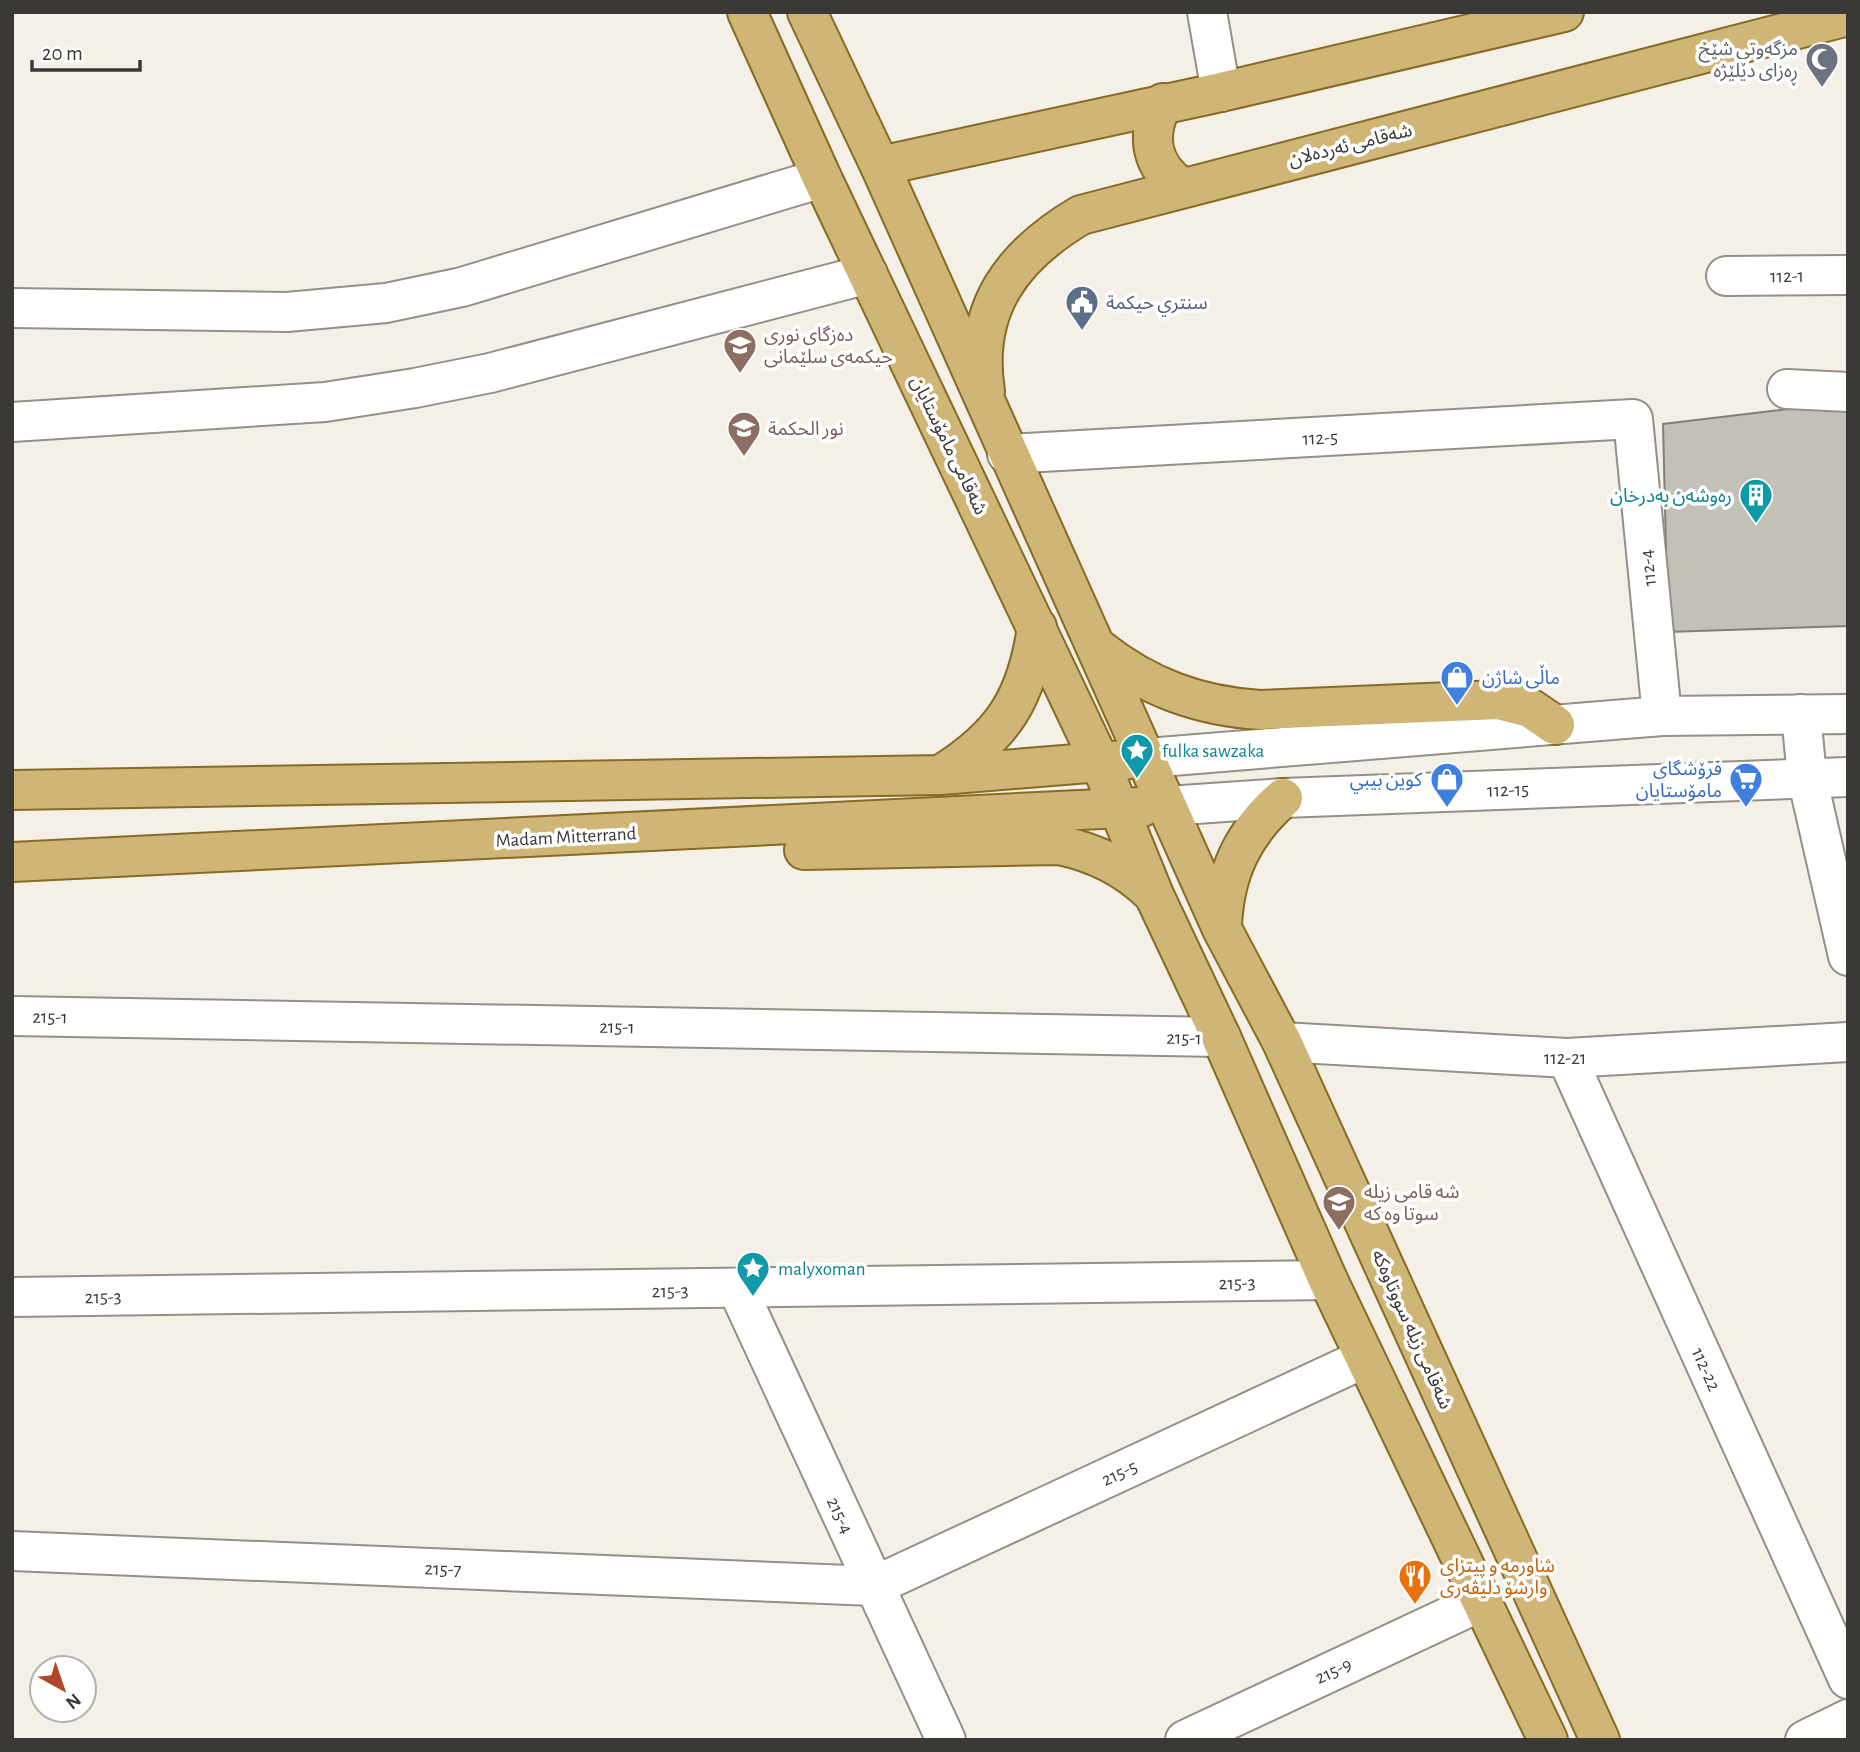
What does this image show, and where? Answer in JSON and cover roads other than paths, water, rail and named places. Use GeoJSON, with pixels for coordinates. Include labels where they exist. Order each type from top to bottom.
{"type":"FeatureCollection","features":[{"type":"Feature","properties":{"kind":"main road","name":"شەقامی مامۆستایان"},"geometry":{"type":"LineString","coordinates":[[747,12],[822,178],[1037,627],[1120,809]]}},
{"type":"Feature","properties":{"kind":"main road"},"geometry":{"type":"LineString","coordinates":[[12,790],[941,775],[1148,758],[1007,454],[880,166],[807,12]]}},
{"type":"Feature","properties":{"kind":"main road"},"geometry":{"type":"LineString","coordinates":[[880,166],[1222,92],[1563,12]]}},
{"type":"Feature","properties":{"kind":"main road","name":"شەقامی ئەردەلان"},"geometry":{"type":"LineString","coordinates":[[988,410],[983,379],[986,318],[1004,282],[1025,255],[1056,229],[1081,215],[1848,16]]}},
{"type":"Feature","properties":{"kind":"main road"},"geometry":{"type":"LineString","coordinates":[[1163,103],[1155,118],[1153,150],[1168,178],[1181,187]]}},
{"type":"Feature","properties":{"kind":"main road"},"geometry":{"type":"LineString","coordinates":[[941,775],[972,755],[999,729],[1019,698],[1032,663],[1037,627]]}},
{"type":"Feature","properties":{"kind":"main road"},"geometry":{"type":"LineString","coordinates":[[1097,648],[1151,684],[1181,696],[1233,708],[1260,710],[1499,701],[1530,708],[1555,725]]}},
{"type":"Feature","properties":{"kind":"main road","name":"شەقامی زیلە سووتاوەکە"},"geometry":{"type":"LineString","coordinates":[[1148,758],[1222,929],[1282,1042],[1600,1740]]}},
{"type":"Feature","properties":{"kind":"main road"},"geometry":{"type":"LineString","coordinates":[[1222,929],[1227,880],[1236,856],[1264,815],[1283,798]]}},
{"type":"Feature","properties":{"kind":"main road","name":"Madam Mitterrand"},"geometry":{"type":"LineString","coordinates":[[12,862],[1168,806]]}},
{"type":"Feature","properties":{"kind":"main road"},"geometry":{"type":"LineString","coordinates":[[1120,809],[1154,895],[1221,1037],[1328,1280],[1548,1740]]}},
{"type":"Feature","properties":{"kind":"main road"},"geometry":{"type":"LineString","coordinates":[[727,829],[756,845],[790,851],[1059,845],[1099,856],[1119,866],[1154,895]]}},
{"type":"Feature","properties":{"kind":"street"},"geometry":{"type":"LineString","coordinates":[[1207,12],[1222,92]]}},
{"type":"Feature","properties":{"kind":"street"},"geometry":{"type":"LineString","coordinates":[[12,308],[287,312],[386,303],[462,287],[822,178]]}},
{"type":"Feature","properties":{"kind":"street"},"geometry":{"type":"LineString","coordinates":[[12,422],[325,402],[415,388],[490,373],[868,274]]}},
{"type":"Feature","properties":{"kind":"street","name":"112-1"},"geometry":{"type":"LineString","coordinates":[[1726,276],[1848,275]]}},
{"type":"Feature","properties":{"kind":"street"},"geometry":{"type":"LineString","coordinates":[[1787,389],[1848,392]]}},
{"type":"Feature","properties":{"kind":"street","name":"112-5"},"geometry":{"type":"LineString","coordinates":[[1007,454],[1633,419]]}},
{"type":"Feature","properties":{"kind":"street","name":"112-4"},"geometry":{"type":"LineString","coordinates":[[1633,419],[1662,716]]}},
{"type":"Feature","properties":{"kind":"street"},"geometry":{"type":"LineString","coordinates":[[1801,714],[1807,777],[1848,956]]}},
{"type":"Feature","properties":{"kind":"street"},"geometry":{"type":"LineString","coordinates":[[1148,758],[1662,716],[1848,715]]}},
{"type":"Feature","properties":{"kind":"street","name":"112-15"},"geometry":{"type":"LineString","coordinates":[[1168,806],[1283,798],[1848,777]]}},
{"type":"Feature","properties":{"kind":"street","name":"215-1"},"geometry":{"type":"LineString","coordinates":[[12,1016],[1221,1037]]}},
{"type":"Feature","properties":{"kind":"street","name":"112-21"},"geometry":{"type":"LineString","coordinates":[[1282,1042],[1567,1058],[1848,1042]]}},
{"type":"Feature","properties":{"kind":"street","name":"112-22"},"geometry":{"type":"LineString","coordinates":[[1567,1058],[1848,1679]]}},
{"type":"Feature","properties":{"kind":"street","name":"215-3"},"geometry":{"type":"LineString","coordinates":[[12,1297],[738,1290],[1328,1280]]}},
{"type":"Feature","properties":{"kind":"street","name":"215-4"},"geometry":{"type":"LineString","coordinates":[[738,1290],[946,1740]]}},
{"type":"Feature","properties":{"kind":"street","name":"215-5"},"geometry":{"type":"LineString","coordinates":[[874,1586],[1365,1358]]}},
{"type":"Feature","properties":{"kind":"street","name":"215-7"},"geometry":{"type":"LineString","coordinates":[[12,1551],[874,1586]]}},
{"type":"Feature","properties":{"kind":"street","name":"215-9"},"geometry":{"type":"LineString","coordinates":[[1185,1740],[1482,1601]]}},
{"type":"Feature","properties":{"kind":"street"},"geometry":{"type":"LineString","coordinates":[[1805,1740],[1848,1719]]}},
{"type":"Feature","properties":{"kind":"place","name":"مزگەوتی شێخ ڕەزای دێلێژە"},"geometry":{"type":"Point","coordinates":[1822,89]}},
{"type":"Feature","properties":{"kind":"place","name":"سنتري حيكمة"},"geometry":{"type":"Point","coordinates":[1082,332]}},
{"type":"Feature","properties":{"kind":"place","name":"دەزگای نوری حیکمەی سلێمانی"},"geometry":{"type":"Point","coordinates":[740,375]}},
{"type":"Feature","properties":{"kind":"place","name":"نور الحكمة"},"geometry":{"type":"Point","coordinates":[744,458]}},
{"type":"Feature","properties":{"kind":"place","name":"رەوشەن بەدرخان"},"geometry":{"type":"Point","coordinates":[1756,525]}},
{"type":"Feature","properties":{"kind":"place","name":"ماڵی شاژن"},"geometry":{"type":"Point","coordinates":[1457,707]}},
{"type":"Feature","properties":{"kind":"place","name":"fulka sawzaka"},"geometry":{"type":"Point","coordinates":[1137,780]}},
{"type":"Feature","properties":{"kind":"place","name":"كوين بيبي"},"geometry":{"type":"Point","coordinates":[1447,809]}},
{"type":"Feature","properties":{"kind":"place","name":"فرۆشگای مامۆستایان"},"geometry":{"type":"Point","coordinates":[1746,809]}},
{"type":"Feature","properties":{"kind":"place","name":"شه قامى زيله سوتا وه كه"},"geometry":{"type":"Point","coordinates":[1339,1232]}},
{"type":"Feature","properties":{"kind":"place","name":"malyxoman"},"geometry":{"type":"Point","coordinates":[753,1298]}},
{"type":"Feature","properties":{"kind":"place","name":"شاورمه و پيتزاى وارشۆ دلیڤەری"},"geometry":{"type":"Point","coordinates":[1415,1606]}}]}
